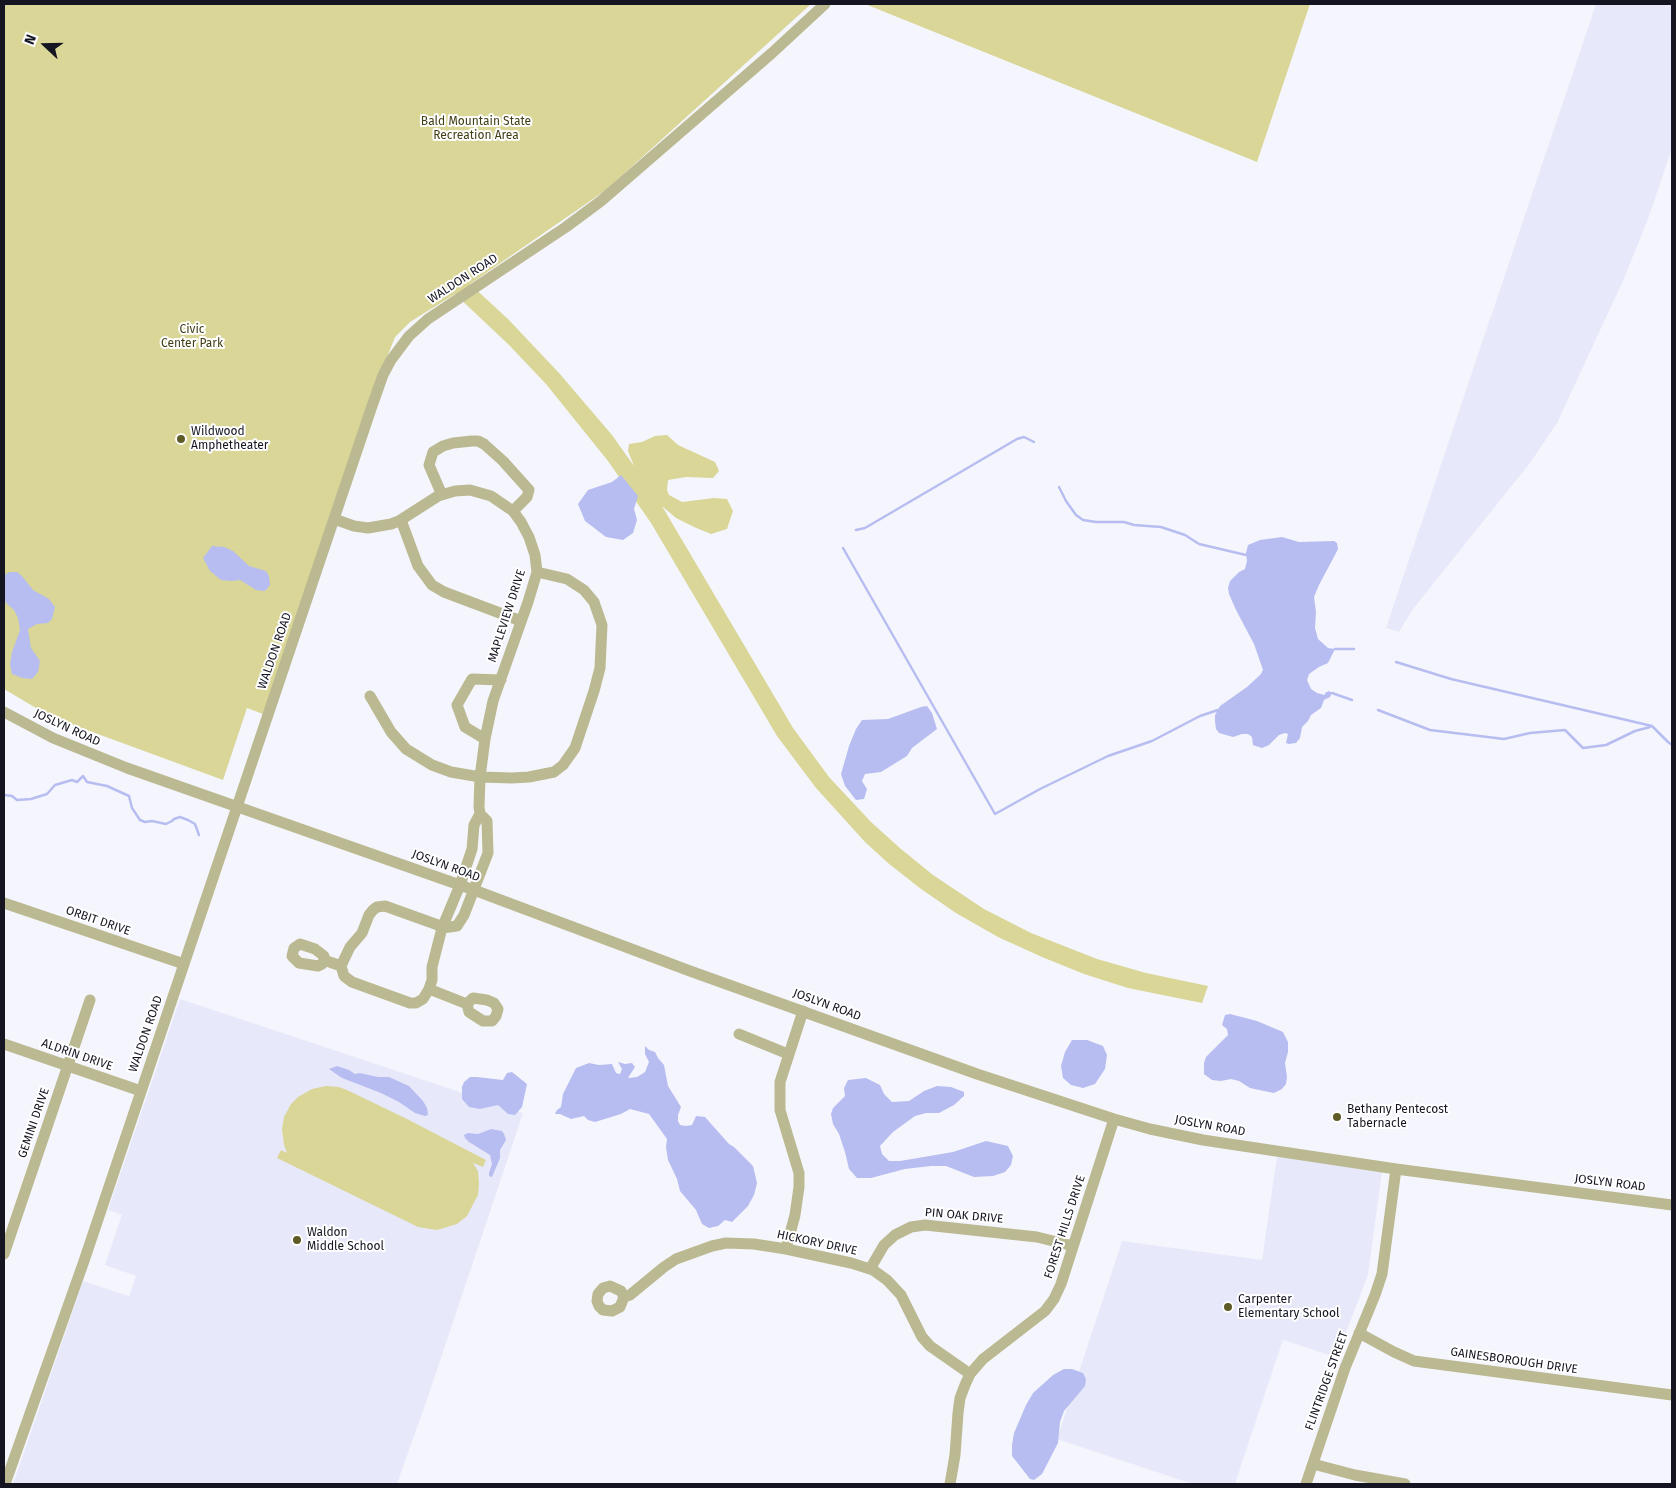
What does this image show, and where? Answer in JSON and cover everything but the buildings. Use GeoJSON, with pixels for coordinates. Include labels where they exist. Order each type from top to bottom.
{"type":"FeatureCollection","features":[{"type":"Feature","properties":{"kind":"street","name":"WALDON ROAD"},"geometry":{"type":"LineString","coordinates":[[5,1484],[84,1261],[383,375],[394,354],[409,336],[438,312],[593,208],[766,58],[825,4]]}},
{"type":"Feature","properties":{"kind":"street"},"geometry":{"type":"LineString","coordinates":[[442,495],[429,465],[433,452],[452,443],[472,440],[484,444],[504,461],[528,490],[528,497],[513,511]]}},
{"type":"Feature","properties":{"kind":"street","name":"MAPLEVIEW DRIVE"},"geometry":{"type":"LineString","coordinates":[[334,519],[368,528],[391,524],[442,495],[455,491],[470,490],[480,492],[504,504],[513,511],[529,537],[535,555],[537,572],[488,718],[480,777],[480,814],[474,825],[472,849],[460,885],[442,928]]}},
{"type":"Feature","properties":{"kind":"street"},"geometry":{"type":"LineString","coordinates":[[401,520],[418,566],[432,585],[444,592],[521,621]]}},
{"type":"Feature","properties":{"kind":"street"},"geometry":{"type":"LineString","coordinates":[[370,696],[391,732],[406,750],[432,765],[451,772],[480,777],[512,778],[554,772],[563,765],[575,748],[594,691],[600,668],[602,625],[594,602],[584,590],[567,579],[537,572]]}},
{"type":"Feature","properties":{"kind":"street"},"geometry":{"type":"LineString","coordinates":[[485,738],[465,727],[456,705],[472,679],[501,680]]}},
{"type":"Feature","properties":{"kind":"street","name":"JOSLYN ROAD"},"geometry":{"type":"LineString","coordinates":[[4,712],[53,738],[94,756],[474,890],[690,971],[977,1074],[1114,1119],[1203,1140],[1396,1169],[1672,1205]]}},
{"type":"Feature","properties":{"kind":"street","name":"MAPLEVIEW DRIVE"},"geometry":{"type":"LineString","coordinates":[[442,928],[457,926],[464,915],[488,853],[487,821],[480,814]]}},
{"type":"Feature","properties":{"kind":"street"},"geometry":{"type":"LineString","coordinates":[[472,849],[488,853]]}},
{"type":"Feature","properties":{"kind":"street","name":"ORBIT DRIVE"},"geometry":{"type":"LineString","coordinates":[[4,903],[184,964]]}},
{"type":"Feature","properties":{"kind":"street"},"geometry":{"type":"LineString","coordinates":[[385,906],[421,918],[442,928],[432,967],[432,980],[429,989],[419,1002],[410,1002],[352,982],[344,976],[341,966],[350,947],[362,933],[372,910],[377,907],[385,906]]}},
{"type":"Feature","properties":{"kind":"street"},"geometry":{"type":"LineString","coordinates":[[324,960],[341,966]]}},
{"type":"Feature","properties":{"kind":"street"},"geometry":{"type":"LineString","coordinates":[[429,989],[467,1004]]}},
{"type":"Feature","properties":{"kind":"street","name":"GEMINI DRIVE"},"geometry":{"type":"LineString","coordinates":[[4,1254],[90,1000]]}},
{"type":"Feature","properties":{"kind":"street"},"geometry":{"type":"LineString","coordinates":[[786,1249],[795,1215],[799,1173],[780,1110],[780,1082],[803,1011]]}},
{"type":"Feature","properties":{"kind":"street"},"geometry":{"type":"LineString","coordinates":[[739,1034],[788,1054]]}},
{"type":"Feature","properties":{"kind":"street","name":"ALDRIN DRIVE"},"geometry":{"type":"LineString","coordinates":[[4,1044],[141,1091]]}},
{"type":"Feature","properties":{"kind":"street","name":"FOREST HILLS DRIVE"},"geometry":{"type":"LineString","coordinates":[[950,1484],[956,1455],[960,1398],[970,1374],[982,1359],[1045,1311],[1054,1299],[1061,1284],[1114,1119]]}},
{"type":"Feature","properties":{"kind":"street","name":"FLINTRIDGE STREET"},"geometry":{"type":"LineString","coordinates":[[1306,1484],[1345,1368],[1382,1274],[1396,1169]]}},
{"type":"Feature","properties":{"kind":"street","name":"PIN OAK DRIVE"},"geometry":{"type":"LineString","coordinates":[[870,1270],[884,1245],[895,1235],[911,1227],[925,1224],[1037,1237],[1073,1246]]}},
{"type":"Feature","properties":{"kind":"street","name":"HICKORY DRIVE"},"geometry":{"type":"LineString","coordinates":[[624,1297],[637,1290],[676,1259],[688,1253],[726,1243],[754,1244],[786,1249],[850,1263],[870,1270],[887,1280],[901,1295],[909,1308],[917,1328],[930,1346],[970,1374]]}},
{"type":"Feature","properties":{"kind":"street","name":"GAINESBOROUGH DRIVE"},"geometry":{"type":"LineString","coordinates":[[1359,1333],[1414,1361],[1672,1395]]}},
{"type":"Feature","properties":{"kind":"street"},"geometry":{"type":"LineString","coordinates":[[1312,1464],[1405,1484]]}},
{"type":"Feature","properties":{"kind":"shaded area"},"geometry":{"type":"Polygon","coordinates":[[[1596,4],[1672,4],[1672,148],[1648,219],[1623,281],[1557,423],[1530,463],[1413,609],[1399,632],[1386,628],[1596,4]]]}},
{"type":"Feature","properties":{"kind":"shaded area","name":"Waldon Middle School"},"geometry":{"type":"Polygon","coordinates":[[[180,999],[523,1113],[397,1484],[13,1484],[83,1281],[129,1296],[136,1276],[105,1265],[122,1215],[108,1210],[180,999]]]}},
{"type":"Feature","properties":{"kind":"shaded area","name":"Carpenter Elementary School"},"geometry":{"type":"Polygon","coordinates":[[[1277,1156],[1382,1172],[1368,1275],[1342,1343],[1336,1342],[1332,1356],[1283,1340],[1235,1484],[1193,1484],[1057,1439],[1122,1241],[1262,1260],[1277,1156]]]}},
{"type":"Feature","properties":{"kind":"green space","name":"Civic Center Park"},"geometry":{"type":"Polygon","coordinates":[[[4,4],[811,4],[606,190],[470,284],[508,319],[559,373],[612,435],[634,466],[628,451],[629,444],[642,442],[655,436],[667,435],[678,445],[715,462],[719,471],[713,478],[686,477],[668,480],[667,490],[669,495],[682,502],[714,498],[727,499],[733,511],[727,529],[711,534],[676,518],[662,506],[793,728],[829,777],[871,822],[933,875],[984,909],[1031,933],[1097,959],[1146,973],[1208,986],[1202,1003],[1128,988],[1084,974],[998,937],[956,913],[921,889],[865,842],[816,788],[777,736],[651,523],[608,461],[546,384],[509,345],[455,294],[410,322],[395,337],[368,405],[263,714],[247,708],[223,780],[76,726],[36,708],[4,689],[4,4]]]}},
{"type":"Feature","properties":{"kind":"green space"},"geometry":{"type":"Polygon","coordinates":[[[865,4],[1310,4],[1257,162],[865,4]]]}},
{"type":"Feature","properties":{"kind":"green space"},"geometry":{"type":"Polygon","coordinates":[[[326,1086],[347,1090],[486,1160],[483,1167],[473,1163],[478,1171],[478,1195],[467,1216],[457,1224],[437,1230],[418,1227],[277,1158],[281,1150],[287,1153],[282,1129],[284,1117],[291,1104],[298,1097],[312,1089],[326,1086]]]}},
{"type":"Feature","properties":{"kind":"water"},"geometry":{"type":"Polygon","coordinates":[[[621,475],[638,496],[634,509],[637,520],[633,533],[623,540],[606,537],[585,521],[578,504],[588,490],[612,482],[621,475]]]}},
{"type":"Feature","properties":{"kind":"water"},"geometry":{"type":"Polygon","coordinates":[[[1282,537],[1299,542],[1334,541],[1337,543],[1338,549],[1314,597],[1316,612],[1315,628],[1318,639],[1328,648],[1335,649],[1328,663],[1309,674],[1307,680],[1311,689],[1317,693],[1325,695],[1329,691],[1332,693],[1330,697],[1324,700],[1321,708],[1311,715],[1302,727],[1300,738],[1296,743],[1286,743],[1288,734],[1285,733],[1279,735],[1269,745],[1262,748],[1253,745],[1252,737],[1248,734],[1233,737],[1219,733],[1216,729],[1215,715],[1220,706],[1247,687],[1263,670],[1254,644],[1229,594],[1230,581],[1245,569],[1248,545],[1260,540],[1282,537]]]}},
{"type":"Feature","properties":{"kind":"water"},"geometry":{"type":"Polygon","coordinates":[[[212,546],[224,547],[233,551],[249,566],[266,571],[269,576],[270,585],[265,591],[256,590],[240,580],[221,580],[210,571],[203,558],[212,546]]]}},
{"type":"Feature","properties":{"kind":"water"},"geometry":{"type":"Polygon","coordinates":[[[10,572],[17,572],[33,590],[49,599],[55,607],[52,619],[48,623],[37,624],[28,629],[31,648],[40,661],[38,672],[32,679],[12,674],[10,664],[12,652],[20,630],[18,618],[14,610],[4,599],[4,575],[10,572]]]}},
{"type":"Feature","properties":{"kind":"water"},"geometry":{"type":"Polygon","coordinates":[[[927,706],[932,713],[937,729],[912,748],[907,756],[881,772],[865,774],[862,781],[867,789],[864,799],[856,800],[845,786],[841,774],[849,746],[862,720],[888,719],[927,706]]]}},
{"type":"Feature","properties":{"kind":"water"},"geometry":{"type":"Polygon","coordinates":[[[1230,1014],[1257,1021],[1283,1032],[1288,1042],[1288,1052],[1285,1063],[1286,1084],[1282,1089],[1274,1093],[1250,1088],[1239,1081],[1231,1079],[1212,1080],[1204,1074],[1206,1057],[1228,1035],[1227,1029],[1222,1025],[1225,1015],[1230,1014]]]}},
{"type":"Feature","properties":{"kind":"water"},"geometry":{"type":"Polygon","coordinates":[[[1072,1040],[1087,1040],[1103,1046],[1107,1055],[1105,1069],[1095,1084],[1083,1088],[1071,1085],[1063,1078],[1061,1066],[1065,1052],[1072,1040]]]}},
{"type":"Feature","properties":{"kind":"water"},"geometry":{"type":"Polygon","coordinates":[[[645,1046],[655,1052],[664,1065],[668,1086],[681,1107],[678,1115],[680,1125],[692,1125],[696,1116],[705,1117],[729,1144],[753,1166],[757,1183],[754,1195],[748,1206],[732,1222],[725,1220],[718,1226],[709,1228],[702,1224],[696,1210],[680,1191],[677,1179],[668,1160],[667,1139],[649,1114],[630,1109],[621,1114],[595,1122],[588,1120],[584,1116],[571,1119],[555,1114],[561,1107],[563,1094],[576,1068],[589,1063],[599,1065],[612,1064],[616,1073],[620,1074],[622,1069],[618,1062],[632,1063],[635,1067],[628,1078],[637,1077],[645,1072],[649,1062],[645,1054],[645,1046]]]}},
{"type":"Feature","properties":{"kind":"water"},"geometry":{"type":"Polygon","coordinates":[[[337,1066],[355,1074],[389,1077],[409,1086],[423,1101],[428,1115],[415,1113],[399,1102],[342,1078],[329,1069],[337,1066]]]}},
{"type":"Feature","properties":{"kind":"water"},"geometry":{"type":"Polygon","coordinates":[[[512,1072],[527,1084],[522,1107],[515,1115],[508,1114],[498,1105],[480,1109],[469,1107],[462,1099],[462,1087],[464,1082],[470,1077],[503,1080],[507,1073],[512,1072]]]}},
{"type":"Feature","properties":{"kind":"water"},"geometry":{"type":"Polygon","coordinates":[[[866,1078],[880,1085],[884,1094],[892,1102],[909,1101],[924,1091],[937,1086],[951,1087],[964,1092],[964,1096],[954,1105],[939,1113],[926,1113],[915,1116],[893,1132],[880,1146],[882,1154],[889,1161],[900,1161],[953,1152],[986,1141],[1008,1146],[1013,1156],[1011,1165],[1005,1172],[993,1176],[974,1177],[946,1166],[931,1166],[905,1169],[871,1178],[857,1178],[849,1169],[831,1114],[833,1108],[845,1096],[844,1088],[848,1080],[866,1078]]]}},
{"type":"Feature","properties":{"kind":"water"},"geometry":{"type":"Polygon","coordinates":[[[491,1129],[502,1131],[506,1140],[500,1150],[500,1158],[492,1177],[489,1176],[492,1164],[490,1155],[469,1142],[464,1135],[468,1133],[478,1134],[491,1129]]]}},
{"type":"Feature","properties":{"kind":"water"},"geometry":{"type":"Polygon","coordinates":[[[1064,1369],[1072,1369],[1083,1373],[1086,1379],[1085,1386],[1064,1411],[1060,1422],[1058,1443],[1042,1474],[1034,1480],[1030,1479],[1012,1456],[1014,1433],[1033,1393],[1053,1375],[1064,1369]]]}},
{"type":"Feature","properties":{"kind":"waterway"},"geometry":{"type":"LineString","coordinates":[[856,530],[865,528],[1017,439],[1024,437],[1034,442]]}},
{"type":"Feature","properties":{"kind":"waterway"},"geometry":{"type":"LineString","coordinates":[[1059,487],[1076,515],[1083,520],[1124,522],[1134,525],[1161,527],[1185,535],[1199,544],[1246,555]]}},
{"type":"Feature","properties":{"kind":"waterway"},"geometry":{"type":"LineString","coordinates":[[843,548],[995,814],[1040,789],[1108,756],[1152,741],[1200,716],[1218,710]]}},
{"type":"Feature","properties":{"kind":"waterway"},"geometry":{"type":"LineString","coordinates":[[1335,649],[1354,649]]}},
{"type":"Feature","properties":{"kind":"waterway"},"geometry":{"type":"LineString","coordinates":[[1396,662],[1451,679],[1652,726],[1672,745]]}},
{"type":"Feature","properties":{"kind":"waterway"},"geometry":{"type":"LineString","coordinates":[[1332,693],[1352,700]]}},
{"type":"Feature","properties":{"kind":"waterway"},"geometry":{"type":"LineString","coordinates":[[1378,710],[1430,730],[1504,739],[1530,733],[1565,730],[1583,748],[1606,745],[1635,731],[1650,727]]}},
{"type":"Feature","properties":{"kind":"waterway"},"geometry":{"type":"LineString","coordinates":[[4,795],[12,796],[17,800],[31,799],[47,794],[55,785],[72,780],[77,782],[83,776],[87,782],[107,786],[129,796],[132,808],[140,820],[166,824],[180,817],[195,824],[199,835]]}},
{"type":"Feature","properties":{"kind":"place","name":"Wildwood Amphetheater"},"geometry":{"type":"Point","coordinates":[181,439]}},
{"type":"Feature","properties":{"kind":"place","name":"Bethany Pentecost Tabernacle"},"geometry":{"type":"Point","coordinates":[1337,1117]}},
{"type":"Feature","properties":{"kind":"place","name":"Waldon Middle School"},"geometry":{"type":"Point","coordinates":[297,1240]}},
{"type":"Feature","properties":{"kind":"place","name":"Carpenter Elementary School"},"geometry":{"type":"Point","coordinates":[1228,1307]}},
{"type":"Feature","properties":{"kind":"park label","name":"Bald Mountain State Recreation Area"},"geometry":{"type":"Point","coordinates":[476,129]}}]}
